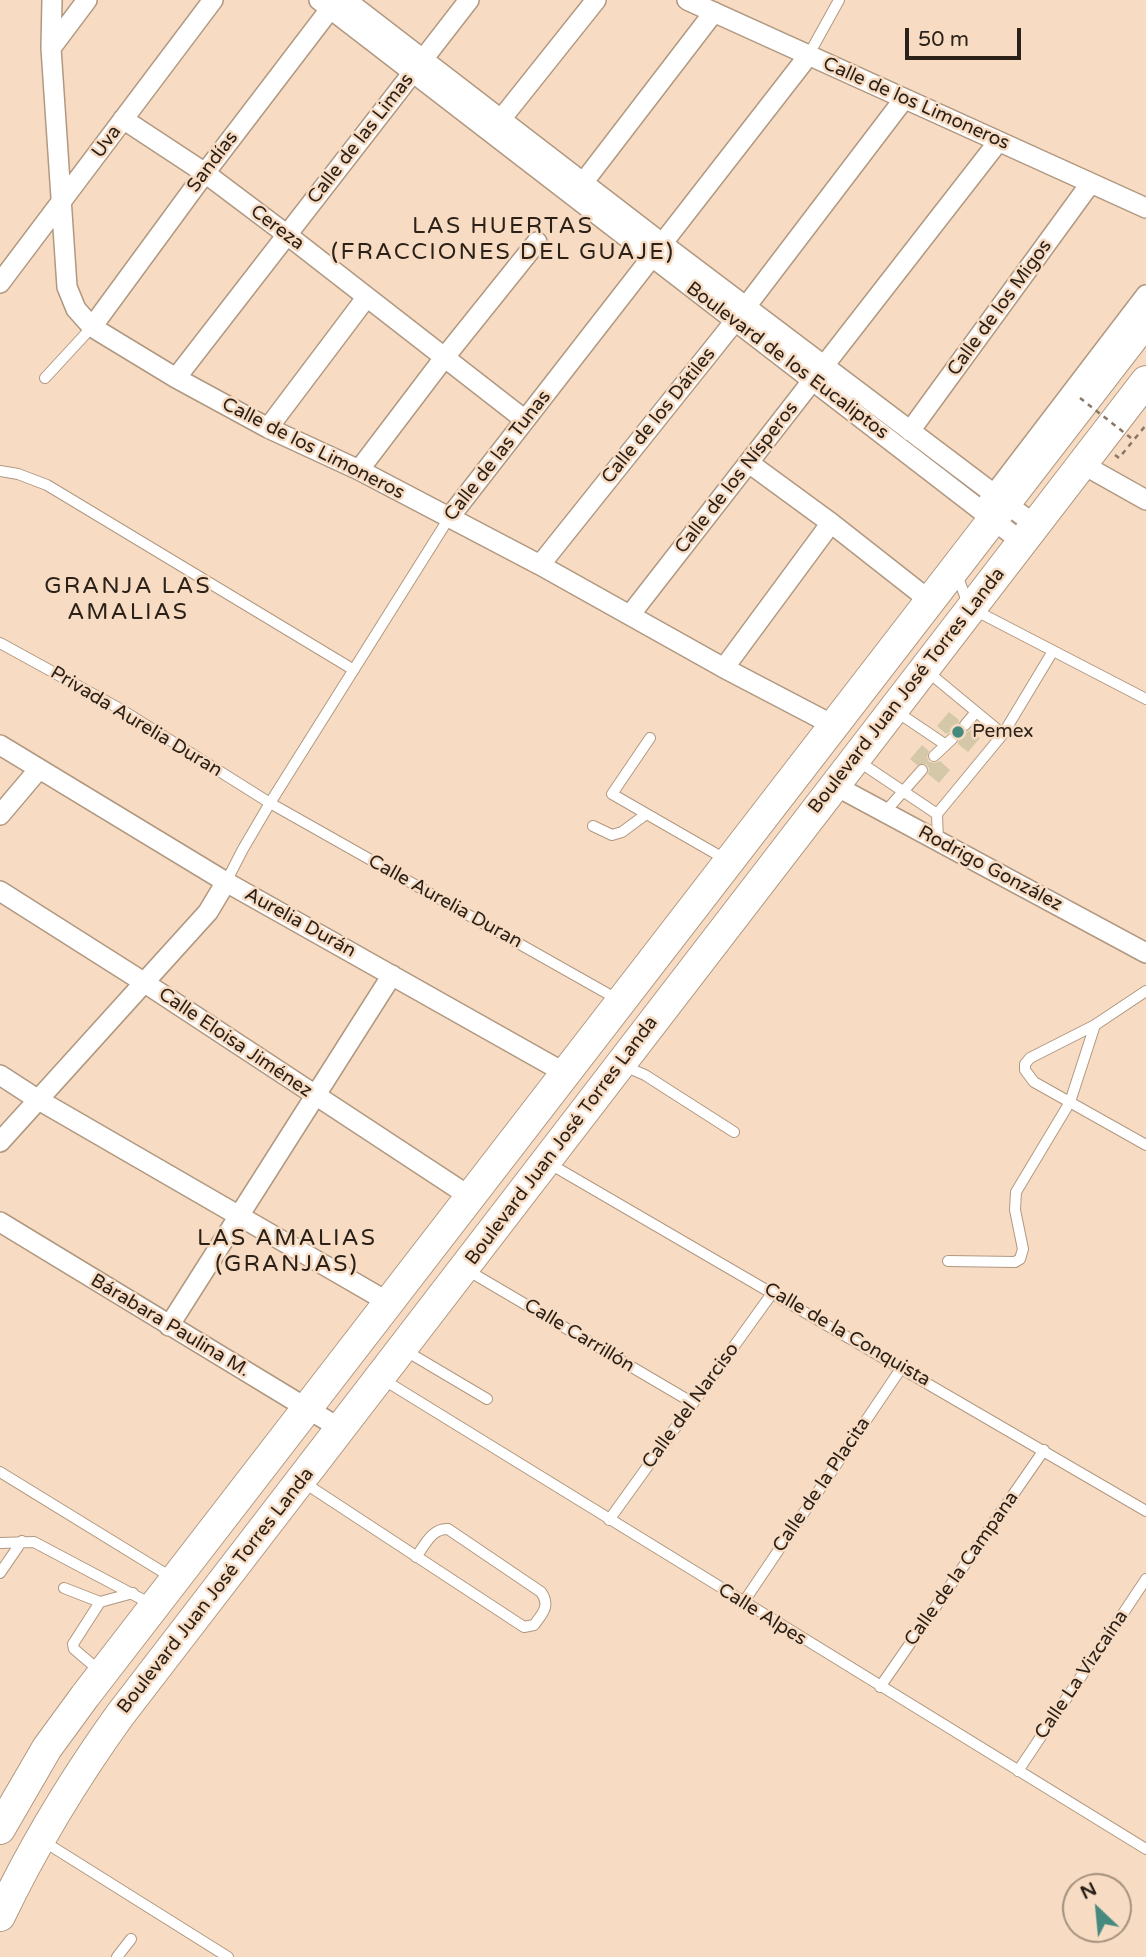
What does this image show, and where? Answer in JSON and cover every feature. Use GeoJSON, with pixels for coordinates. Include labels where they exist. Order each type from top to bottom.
{"type":"FeatureCollection","features":[{"type":"Feature","properties":{"kind":"main road","name":"Boulevard Juan José Torres Landa"},"geometry":{"type":"LineString","coordinates":[[2,1822],[47,1748],[102,1673],[143,1600],[175,1579],[954,568],[993,507],[1146,321]]}},
{"type":"Feature","properties":{"kind":"main road","name":"Boulevard Juan José Torres Landa"},"geometry":{"type":"LineString","coordinates":[[0,1916],[39,1839],[120,1715],[1146,381]]}},
{"type":"Feature","properties":{"kind":"street","name":"Calle de los Limoneros"},"geometry":{"type":"LineString","coordinates":[[52,0],[51,48],[67,287],[76,309],[92,327],[176,379],[268,428],[359,470],[540,565],[724,668],[833,724]]}},
{"type":"Feature","properties":{"kind":"street"},"geometry":{"type":"LineString","coordinates":[[51,48],[87,0]]}},
{"type":"Feature","properties":{"kind":"street","name":"Uva"},"geometry":{"type":"LineString","coordinates":[[0,284],[213,0]]}},
{"type":"Feature","properties":{"kind":"street","name":"Calle de las Limas"},"geometry":{"type":"LineString","coordinates":[[176,379],[469,0]]}},
{"type":"Feature","properties":{"kind":"street"},"geometry":{"type":"LineString","coordinates":[[496,126],[596,0]]}},
{"type":"Feature","properties":{"kind":"street","name":"Calle de los Limoneros"},"geometry":{"type":"LineString","coordinates":[[687,0],[1146,208]]}},
{"type":"Feature","properties":{"kind":"street","name":"Boulevard de los Eucaliptos"},"geometry":{"type":"LineString","coordinates":[[333,2],[1028,534]]}},
{"type":"Feature","properties":{"kind":"street","name":"Sandías"},"geometry":{"type":"LineString","coordinates":[[92,327],[333,2]]}},
{"type":"Feature","properties":{"kind":"street"},"geometry":{"type":"LineString","coordinates":[[578,190],[714,12]]}},
{"type":"Feature","properties":{"kind":"street","name":"Calle de las Tunas"},"geometry":{"type":"LineString","coordinates":[[449,518],[808,56]]}},
{"type":"Feature","properties":{"kind":"street","name":"Calle de los Dátiles"},"geometry":{"type":"LineString","coordinates":[[540,565],[741,314],[904,99]]}},
{"type":"Feature","properties":{"kind":"street","name":"Cereza"},"geometry":{"type":"LineString","coordinates":[[123,119],[205,173],[525,420]]}},
{"type":"Feature","properties":{"kind":"street","name":"Calle de los Nísperos"},"geometry":{"type":"LineString","coordinates":[[631,615],[998,142]]}},
{"type":"Feature","properties":{"kind":"street","name":"Calle de los Migos"},"geometry":{"type":"LineString","coordinates":[[910,431],[1090,184]]}},
{"type":"Feature","properties":{"kind":"street"},"geometry":{"type":"LineString","coordinates":[[359,470],[537,242]]}},
{"type":"Feature","properties":{"kind":"street"},"geometry":{"type":"LineString","coordinates":[[993,507],[1146,295]]}},
{"type":"Feature","properties":{"kind":"street"},"geometry":{"type":"LineString","coordinates":[[268,428],[366,298]]}},
{"type":"Feature","properties":{"kind":"street","name":"Boulevard de los Eucaliptos"},"geometry":{"type":"LineString","coordinates":[[818,374],[910,431],[993,507]]}},
{"type":"Feature","properties":{"kind":"street"},"geometry":{"type":"LineString","coordinates":[[749,463],[929,600]]}},
{"type":"Feature","properties":{"kind":"street"},"geometry":{"type":"LineString","coordinates":[[1082,464],[1146,498]]}},
{"type":"Feature","properties":{"kind":"street"},"geometry":{"type":"LineString","coordinates":[[724,668],[831,523]]}},
{"type":"Feature","properties":{"kind":"street","name":"Aurelia Durán"},"geometry":{"type":"LineString","coordinates":[[0,745],[226,882],[565,1073]]}},
{"type":"Feature","properties":{"kind":"street"},"geometry":{"type":"LineString","coordinates":[[0,815],[38,769]]}},
{"type":"Feature","properties":{"kind":"street","name":"Rodrigo González"},"geometry":{"type":"LineString","coordinates":[[834,785],[1146,953]]}},
{"type":"Feature","properties":{"kind":"street"},"geometry":{"type":"LineString","coordinates":[[0,1142],[208,912],[226,882]]}},
{"type":"Feature","properties":{"kind":"street","name":"Calle Eloisa Jiménez"},"geometry":{"type":"LineString","coordinates":[[0,891],[469,1196]]}},
{"type":"Feature","properties":{"kind":"street"},"geometry":{"type":"LineString","coordinates":[[169,1326],[393,975]]}},
{"type":"Feature","properties":{"kind":"street"},"geometry":{"type":"LineString","coordinates":[[0,1075],[388,1302]]}},
{"type":"Feature","properties":{"kind":"street","name":"Bárabara Paulina M."},"geometry":{"type":"LineString","coordinates":[[0,1222],[341,1429]]}},
{"type":"Feature","properties":{"kind":"lane"},"geometry":{"type":"LineString","coordinates":[[808,56],[839,0]]}},
{"type":"Feature","properties":{"kind":"lane"},"geometry":{"type":"LineString","coordinates":[[45,378],[92,327]]}},
{"type":"Feature","properties":{"kind":"lane"},"geometry":{"type":"LineString","coordinates":[[0,471],[18,474],[47,485],[354,670]]}},
{"type":"Feature","properties":{"kind":"lane","name":"Calle de las Tunas"},"geometry":{"type":"LineString","coordinates":[[226,882],[270,803],[449,518]]}},
{"type":"Feature","properties":{"kind":"lane"},"geometry":{"type":"LineString","coordinates":[[954,568],[972,605],[996,623],[1146,699]]}},
{"type":"Feature","properties":{"kind":"lane","name":"Privada Aurelia Duran"},"geometry":{"type":"LineString","coordinates":[[0,643],[122,710],[270,803]]}},
{"type":"Feature","properties":{"kind":"lane"},"geometry":{"type":"LineString","coordinates":[[937,841],[937,814],[1003,734],[1053,651]]}},
{"type":"Feature","properties":{"kind":"lane"},"geometry":{"type":"LineString","coordinates":[[923,668],[1003,734]]}},
{"type":"Feature","properties":{"kind":"lane"},"geometry":{"type":"LineString","coordinates":[[892,709],[949,742],[934,756]]}},
{"type":"Feature","properties":{"kind":"lane"},"geometry":{"type":"LineString","coordinates":[[965,725],[976,712]]}},
{"type":"Feature","properties":{"kind":"lane"},"geometry":{"type":"LineString","coordinates":[[650,738],[612,794],[728,861]]}},
{"type":"Feature","properties":{"kind":"lane"},"geometry":{"type":"LineString","coordinates":[[855,759],[937,814]]}},
{"type":"Feature","properties":{"kind":"lane"},"geometry":{"type":"LineString","coordinates":[[884,812],[922,770]]}},
{"type":"Feature","properties":{"kind":"lane","name":"Calle Aurelia Duran"},"geometry":{"type":"LineString","coordinates":[[270,803],[621,1001]]}},
{"type":"Feature","properties":{"kind":"lane"},"geometry":{"type":"LineString","coordinates":[[593,826],[612,835],[622,832],[645,815]]}},
{"type":"Feature","properties":{"kind":"lane"},"geometry":{"type":"LineString","coordinates":[[1146,991],[1095,1024],[1030,1058],[1025,1064],[1025,1070],[1034,1082],[1146,1145]]}},
{"type":"Feature","properties":{"kind":"lane"},"geometry":{"type":"LineString","coordinates":[[948,1261],[1015,1262],[1020,1259],[1023,1249],[1015,1210],[1016,1192],[1070,1102],[1095,1024]]}},
{"type":"Feature","properties":{"kind":"lane"},"geometry":{"type":"LineString","coordinates":[[621,1064],[645,1075],[734,1132]]}},
{"type":"Feature","properties":{"kind":"lane","name":"Calle de la Conquista"},"geometry":{"type":"LineString","coordinates":[[547,1161],[1146,1511]]}},
{"type":"Feature","properties":{"kind":"lane","name":"Calle Carrillón"},"geometry":{"type":"LineString","coordinates":[[465,1268],[693,1403]]}},
{"type":"Feature","properties":{"kind":"lane","name":"Calle del Narciso"},"geometry":{"type":"LineString","coordinates":[[609,1520],[773,1292]]}},
{"type":"Feature","properties":{"kind":"lane"},"geometry":{"type":"LineString","coordinates":[[403,1349],[487,1399]]}},
{"type":"Feature","properties":{"kind":"lane","name":"Calle de la Placita"},"geometry":{"type":"LineString","coordinates":[[743,1603],[902,1367]]}},
{"type":"Feature","properties":{"kind":"lane","name":"Calle Alpes"},"geometry":{"type":"LineString","coordinates":[[380,1378],[1146,1849]]}},
{"type":"Feature","properties":{"kind":"lane","name":"Calle de la Campana"},"geometry":{"type":"LineString","coordinates":[[880,1687],[1044,1450]]}},
{"type":"Feature","properties":{"kind":"lane"},"geometry":{"type":"LineString","coordinates":[[0,1472],[175,1579]]}},
{"type":"Feature","properties":{"kind":"lane"},"geometry":{"type":"LineString","coordinates":[[301,1481],[416,1556],[527,1628],[534,1625],[546,1608],[541,1592],[447,1529],[439,1528],[433,1533],[416,1556]]}},
{"type":"Feature","properties":{"kind":"lane"},"geometry":{"type":"LineString","coordinates":[[0,1573],[22,1541]]}},
{"type":"Feature","properties":{"kind":"lane"},"geometry":{"type":"LineString","coordinates":[[0,1543],[34,1542],[143,1600]]}},
{"type":"Feature","properties":{"kind":"lane","name":"Calle La Vizcaína"},"geometry":{"type":"LineString","coordinates":[[1017,1771],[1146,1579]]}},
{"type":"Feature","properties":{"kind":"lane"},"geometry":{"type":"LineString","coordinates":[[64,1588],[100,1602],[143,1600]]}},
{"type":"Feature","properties":{"kind":"lane"},"geometry":{"type":"LineString","coordinates":[[100,1602],[72,1647],[102,1673]]}},
{"type":"Feature","properties":{"kind":"lane"},"geometry":{"type":"LineString","coordinates":[[39,1839],[228,1957]]}},
{"type":"Feature","properties":{"kind":"lane"},"geometry":{"type":"LineString","coordinates":[[117,1957],[131,1939]]}},
{"type":"Feature","properties":{"kind":"path"},"geometry":{"type":"LineString","coordinates":[[1080,398],[1132,439]]}},
{"type":"Feature","properties":{"kind":"path"},"geometry":{"type":"LineString","coordinates":[[1119,458],[1146,425]]}},
{"type":"Feature","properties":{"kind":"building","name":"Pemex"},"geometry":{"type":"Polygon","coordinates":[[[949,712],[959,720],[958,727],[961,731],[971,730],[980,738],[968,752],[958,744],[957,733],[946,734],[937,726],[949,712]]]}},
{"type":"Feature","properties":{"kind":"building","name":"Pemex"},"geometry":{"type":"Polygon","coordinates":[[[922,745],[929,751],[929,762],[940,761],[950,770],[939,783],[928,774],[929,768],[926,764],[917,765],[910,759],[922,745]]]}},
{"type":"Feature","properties":{"kind":"place","name":"Pemex"},"geometry":{"type":"Point","coordinates":[958,732]}},
{"type":"Feature","properties":{"kind":"district","name":"LAS HUERTAS (FRACCIONES DEL GUAJE)"},"geometry":{"type":"Point","coordinates":[503,240]}},
{"type":"Feature","properties":{"kind":"district","name":"GRANJA LAS AMALIAS"},"geometry":{"type":"Point","coordinates":[128,600]}},
{"type":"Feature","properties":{"kind":"district","name":"LAS AMALIAS (GRANJAS)"},"geometry":{"type":"Point","coordinates":[287,1252]}}]}
